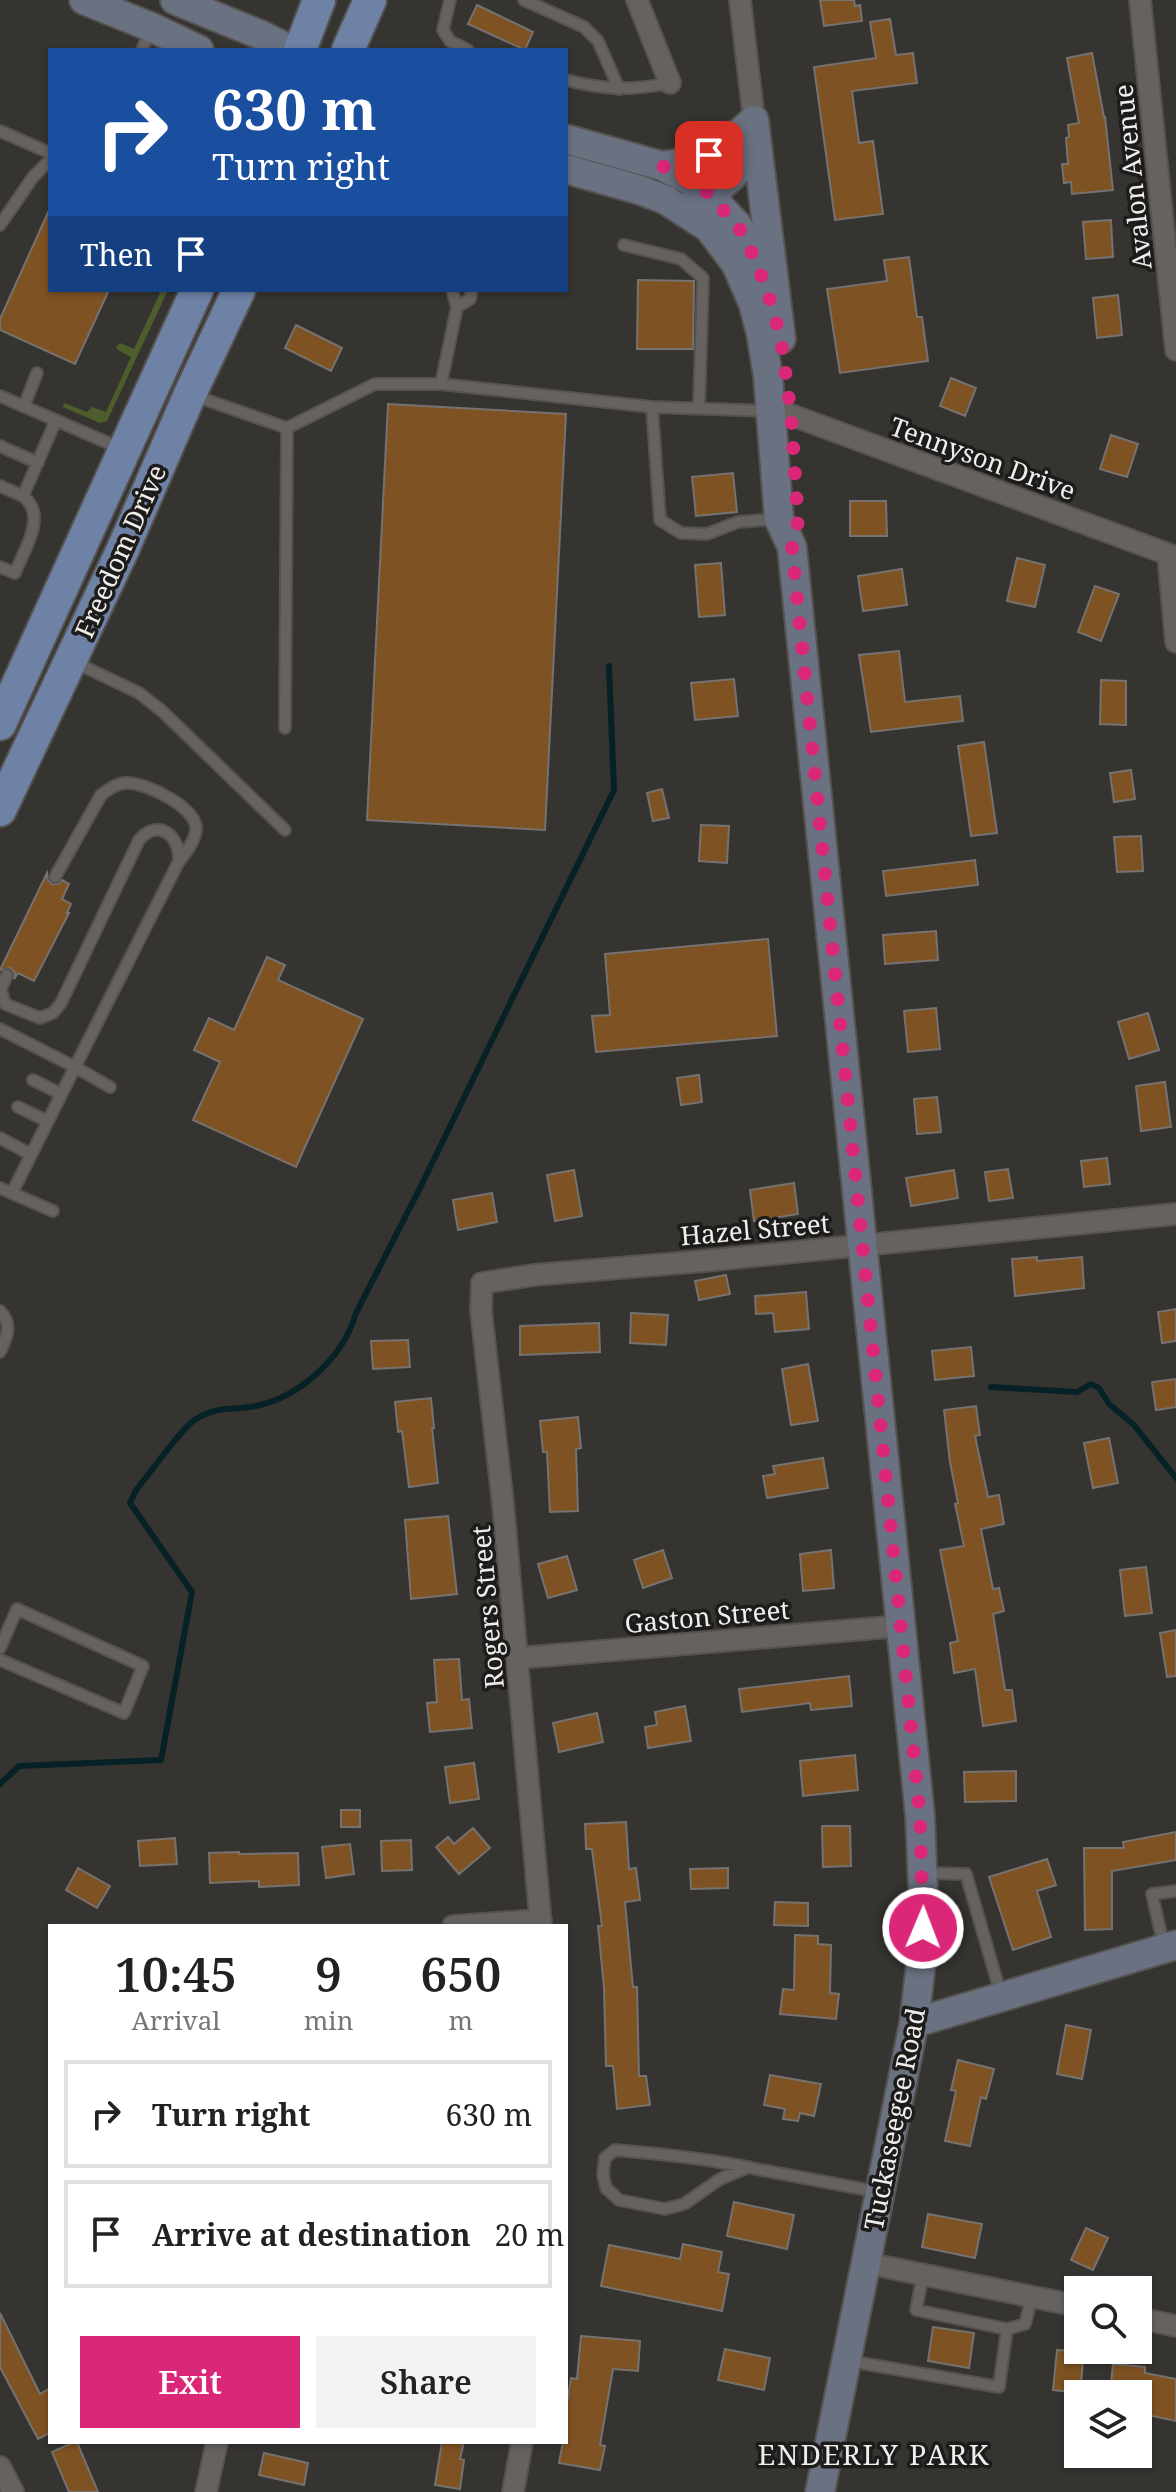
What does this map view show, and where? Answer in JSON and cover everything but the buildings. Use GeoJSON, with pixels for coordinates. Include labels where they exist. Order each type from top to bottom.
{"type":"FeatureCollection","features":[{"type":"Feature","properties":{"kind":"main road"},"geometry":{"type":"LineString","coordinates":[[84,0],[146,39],[189,48]]}},
{"type":"Feature","properties":{"kind":"main road"},"geometry":{"type":"LineString","coordinates":[[175,0],[286,48]]}},
{"type":"Feature","properties":{"kind":"main road"},"geometry":{"type":"LineString","coordinates":[[301,48],[319,0]]}},
{"type":"Feature","properties":{"kind":"main road"},"geometry":{"type":"LineString","coordinates":[[349,48],[370,0]]}},
{"type":"Feature","properties":{"kind":"main road"},"geometry":{"type":"LineString","coordinates":[[662,166],[691,162],[754,131]]}},
{"type":"Feature","properties":{"kind":"main road"},"geometry":{"type":"LineString","coordinates":[[674,205],[689,203],[709,194],[743,165],[754,131]]}},
{"type":"Feature","properties":{"kind":"main road"},"geometry":{"type":"LineString","coordinates":[[754,131],[781,339]]}},
{"type":"Feature","properties":{"kind":"main road","name":"Tuckaseegee Road"},"geometry":{"type":"LineString","coordinates":[[568,140],[662,166],[701,186],[738,226],[756,261],[781,339],[779,519],[792,547]]}},
{"type":"Feature","properties":{"kind":"main road","name":"Tuckaseegee Road"},"geometry":{"type":"LineString","coordinates":[[568,170],[640,190],[674,205],[709,228],[736,264],[753,303],[782,413],[798,521],[792,547],[920,1816],[923,1873],[922,1955],[914,2023],[820,2492]]}},
{"type":"Feature","properties":{"kind":"main road","name":"Freedom Drive"},"geometry":{"type":"LineString","coordinates":[[0,724],[196,292]]}},
{"type":"Feature","properties":{"kind":"main road","name":"Freedom Drive"},"geometry":{"type":"LineString","coordinates":[[0,810],[123,549],[238,292]]}},
{"type":"Feature","properties":{"kind":"main road"},"geometry":{"type":"LineString","coordinates":[[123,450],[132,455],[142,470],[126,517],[123,549]]}},
{"type":"Feature","properties":{"kind":"main road"},"geometry":{"type":"LineString","coordinates":[[914,2023],[1170,1947]]}},
{"type":"Feature","properties":{"kind":"street"},"geometry":{"type":"LineString","coordinates":[[637,0],[670,83]]}},
{"type":"Feature","properties":{"kind":"street"},"geometry":{"type":"LineString","coordinates":[[740,0],[754,131]]}},
{"type":"Feature","properties":{"kind":"street","name":"Avalon Avenue"},"geometry":{"type":"LineString","coordinates":[[1140,0],[1176,350]]}},
{"type":"Feature","properties":{"kind":"street","name":"Tennyson Drive"},"geometry":{"type":"LineString","coordinates":[[782,413],[1172,555]]}},
{"type":"Feature","properties":{"kind":"street"},"geometry":{"type":"LineString","coordinates":[[1172,555],[1176,642]]}},
{"type":"Feature","properties":{"kind":"street","name":"Hazel Street"},"geometry":{"type":"LineString","coordinates":[[482,1283],[534,1275],[1176,1214]]}},
{"type":"Feature","properties":{"kind":"street","name":"Rogers Street"},"geometry":{"type":"LineString","coordinates":[[482,1283],[481,1311],[518,1658],[541,1923]]}},
{"type":"Feature","properties":{"kind":"street","name":"Gaston Street"},"geometry":{"type":"LineString","coordinates":[[518,1658],[901,1626]]}},
{"type":"Feature","properties":{"kind":"street"},"geometry":{"type":"LineString","coordinates":[[512,1924],[541,1923]]}},
{"type":"Feature","properties":{"kind":"street"},"geometry":{"type":"LineString","coordinates":[[866,2263],[1064,2303]]}},
{"type":"Feature","properties":{"kind":"street"},"geometry":{"type":"LineString","coordinates":[[1152,2321],[1176,2326]]}},
{"type":"Feature","properties":{"kind":"street"},"geometry":{"type":"LineString","coordinates":[[206,2492],[217,2444]]}},
{"type":"Feature","properties":{"kind":"street"},"geometry":{"type":"LineString","coordinates":[[513,2492],[522,2444]]}},
{"type":"Feature","properties":{"kind":"street"},"geometry":{"type":"LineString","coordinates":[[0,2467],[13,2492]]}},
{"type":"Feature","properties":{"kind":"lane"},"geometry":{"type":"LineString","coordinates":[[450,0],[443,30],[450,41],[464,48]]}},
{"type":"Feature","properties":{"kind":"lane"},"geometry":{"type":"LineString","coordinates":[[524,0],[584,27],[598,41],[619,89]]}},
{"type":"Feature","properties":{"kind":"lane"},"geometry":{"type":"LineString","coordinates":[[568,80],[619,89],[670,83]]}},
{"type":"Feature","properties":{"kind":"lane"},"geometry":{"type":"LineString","coordinates":[[0,131],[48,152]]}},
{"type":"Feature","properties":{"kind":"lane"},"geometry":{"type":"LineString","coordinates":[[0,225],[33,177],[48,162]]}},
{"type":"Feature","properties":{"kind":"lane"},"geometry":{"type":"LineString","coordinates":[[624,245],[681,259],[703,278],[699,407]]}},
{"type":"Feature","properties":{"kind":"lane"},"geometry":{"type":"LineString","coordinates":[[441,384],[457,307],[453,292]]}},
{"type":"Feature","properties":{"kind":"lane"},"geometry":{"type":"LineString","coordinates":[[457,307],[470,299],[472,292]]}},
{"type":"Feature","properties":{"kind":"lane"},"geometry":{"type":"LineString","coordinates":[[24,406],[37,373]]}},
{"type":"Feature","properties":{"kind":"lane"},"geometry":{"type":"LineString","coordinates":[[190,394],[287,428],[375,384],[441,384],[652,407],[782,413]]}},
{"type":"Feature","properties":{"kind":"lane"},"geometry":{"type":"LineString","coordinates":[[0,396],[123,450]]}},
{"type":"Feature","properties":{"kind":"lane"},"geometry":{"type":"LineString","coordinates":[[652,407],[660,520],[681,533],[707,534],[738,522],[779,519]]}},
{"type":"Feature","properties":{"kind":"lane"},"geometry":{"type":"LineString","coordinates":[[23,496],[56,420]]}},
{"type":"Feature","properties":{"kind":"lane"},"geometry":{"type":"LineString","coordinates":[[285,728],[287,428]]}},
{"type":"Feature","properties":{"kind":"lane"},"geometry":{"type":"LineString","coordinates":[[0,446],[38,463]]}},
{"type":"Feature","properties":{"kind":"lane"},"geometry":{"type":"LineString","coordinates":[[0,486],[23,496],[34,507],[35,522],[15,573],[0,567]]}},
{"type":"Feature","properties":{"kind":"lane"},"geometry":{"type":"LineString","coordinates":[[71,660],[139,693],[162,711],[285,830]]}},
{"type":"Feature","properties":{"kind":"lane"},"geometry":{"type":"LineString","coordinates":[[12,1193],[178,863],[188,850],[196,831],[194,816],[149,788],[128,782],[112,786],[101,795],[55,877]]}},
{"type":"Feature","properties":{"kind":"lane"},"geometry":{"type":"LineString","coordinates":[[7,975],[1,989],[5,1004],[40,1018],[53,1013],[61,1003],[139,840],[153,829],[175,839],[179,849],[178,863]]}},
{"type":"Feature","properties":{"kind":"lane"},"geometry":{"type":"LineString","coordinates":[[0,1029],[110,1087]]}},
{"type":"Feature","properties":{"kind":"lane"},"geometry":{"type":"LineString","coordinates":[[33,1080],[61,1094]]}},
{"type":"Feature","properties":{"kind":"lane"},"geometry":{"type":"LineString","coordinates":[[18,1107],[47,1121]]}},
{"type":"Feature","properties":{"kind":"lane"},"geometry":{"type":"LineString","coordinates":[[0,1138],[30,1154]]}},
{"type":"Feature","properties":{"kind":"lane"},"geometry":{"type":"LineString","coordinates":[[0,1188],[53,1211]]}},
{"type":"Feature","properties":{"kind":"lane"},"geometry":{"type":"LineString","coordinates":[[0,1311],[4,1315],[8,1335],[0,1352]]}},
{"type":"Feature","properties":{"kind":"lane"},"geometry":{"type":"LineString","coordinates":[[0,1648],[17,1609],[143,1666],[124,1713],[0,1660]]}},
{"type":"Feature","properties":{"kind":"lane"},"geometry":{"type":"LineString","coordinates":[[923,1873],[966,1874],[1001,1997]]}},
{"type":"Feature","properties":{"kind":"lane"},"geometry":{"type":"LineString","coordinates":[[1170,1947],[1152,1894],[1176,1891]]}},
{"type":"Feature","properties":{"kind":"lane"},"geometry":{"type":"LineString","coordinates":[[749,2167],[720,2179],[684,2204],[665,2209],[619,2200],[606,2188],[603,2174],[605,2158],[615,2150],[701,2158],[749,2167],[881,2193]]}},
{"type":"Feature","properties":{"kind":"lane"},"geometry":{"type":"LineString","coordinates":[[923,2274],[916,2310],[1007,2329],[1025,2324],[1032,2297]]}},
{"type":"Feature","properties":{"kind":"lane"},"geometry":{"type":"LineString","coordinates":[[847,2360],[999,2387],[1007,2329]]}},
{"type":"Feature","properties":{"kind":"green space"},"geometry":{"type":"Polygon","coordinates":[[[167,292],[107,421],[100,423],[63,407],[64,403],[87,412],[92,407],[106,412],[131,357],[116,347],[120,343],[134,349],[160,293],[167,292]]]}},
{"type":"Feature","properties":{"kind":"waterway"},"geometry":{"type":"LineString","coordinates":[[0,1784],[19,1766],[161,1760],[192,1592],[130,1503],[136,1490],[196,1419],[217,1410],[250,1407],[285,1396],[316,1374],[341,1346],[614,790],[609,666]]}},
{"type":"Feature","properties":{"kind":"waterway"},"geometry":{"type":"LineString","coordinates":[[991,1387],[1077,1392],[1091,1384],[1099,1388],[1109,1404],[1134,1425],[1176,1478]]}},
{"type":"Feature","properties":{"kind":"district","name":"ENDERLY PARK"},"geometry":{"type":"Point","coordinates":[874,2454]}},
{"type":"Feature","properties":{"kind":"route"},"geometry":{"type":"LineString","coordinates":[[709,155],[691,162],[662,166],[701,186],[738,226],[756,261],[781,339],[791,415],[798,521],[792,547],[920,1816],[923,1928]]}}]}
